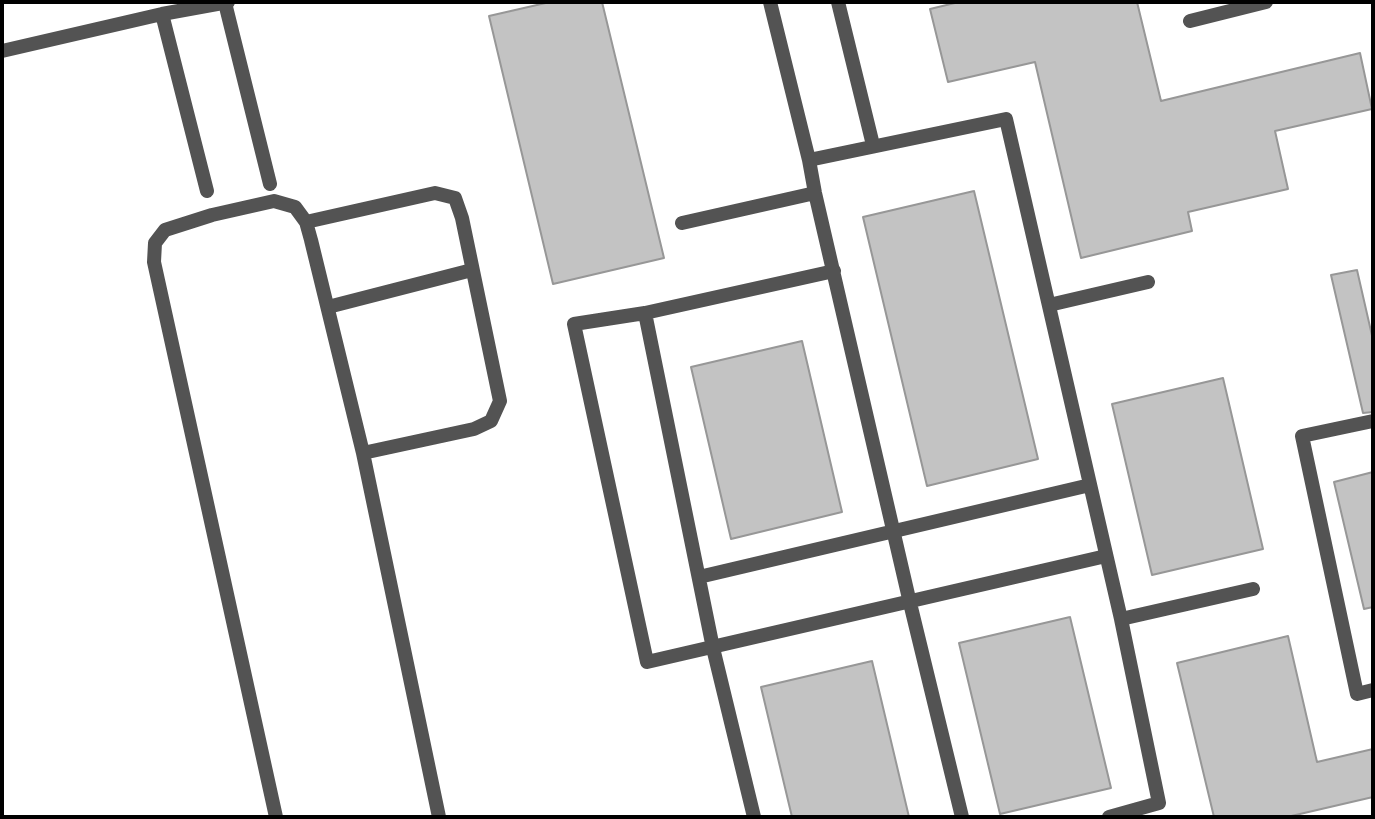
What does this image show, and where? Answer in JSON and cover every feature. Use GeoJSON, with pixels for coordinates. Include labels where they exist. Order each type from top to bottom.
{"type":"FeatureCollection","features":[{"type":"Feature","properties":{"kind":"street"},"geometry":{"type":"LineString","coordinates":[[2,51],[226,2],[274,201]]}},
{"type":"Feature","properties":{"kind":"street"},"geometry":{"type":"LineString","coordinates":[[770,2],[809,160],[909,603],[962,817]]}},
{"type":"Feature","properties":{"kind":"street"},"geometry":{"type":"LineString","coordinates":[[838,2],[873,145]]}},
{"type":"Feature","properties":{"kind":"street"},"geometry":{"type":"LineString","coordinates":[[1190,21],[1266,2]]}},
{"type":"Feature","properties":{"kind":"street"},"geometry":{"type":"LineString","coordinates":[[162,14],[212,215]]}},
{"type":"Feature","properties":{"kind":"street"},"geometry":{"type":"LineString","coordinates":[[809,160],[1006,119],[1121,619],[1160,803],[1108,817]]}},
{"type":"Feature","properties":{"kind":"street"},"geometry":{"type":"LineString","coordinates":[[306,222],[435,193],[455,198],[462,218],[499,401],[491,421],[474,429],[363,453]]}},
{"type":"Feature","properties":{"kind":"street"},"geometry":{"type":"LineString","coordinates":[[682,223],[815,193]]}},
{"type":"Feature","properties":{"kind":"street"},"geometry":{"type":"LineString","coordinates":[[276,817],[154,262],[155,243],[165,230],[212,215],[274,201],[295,207],[306,222],[363,453],[439,817]]}},
{"type":"Feature","properties":{"kind":"street"},"geometry":{"type":"LineString","coordinates":[[328,307],[472,270]]}},
{"type":"Feature","properties":{"kind":"street"},"geometry":{"type":"LineString","coordinates":[[834,271],[645,313],[574,324],[647,662],[1106,556]]}},
{"type":"Feature","properties":{"kind":"street"},"geometry":{"type":"LineString","coordinates":[[1049,305],[1148,282]]}},
{"type":"Feature","properties":{"kind":"street"},"geometry":{"type":"LineString","coordinates":[[645,313],[713,648],[754,817]]}},
{"type":"Feature","properties":{"kind":"street"},"geometry":{"type":"LineString","coordinates":[[1373,421],[1302,436],[1357,694],[1373,690]]}},
{"type":"Feature","properties":{"kind":"street"},"geometry":{"type":"LineString","coordinates":[[699,577],[1090,485]]}},
{"type":"Feature","properties":{"kind":"street"},"geometry":{"type":"LineString","coordinates":[[1121,619],[1254,589]]}},
{"type":"Feature","properties":{"kind":"building"},"geometry":{"type":"Polygon","coordinates":[[[550,2],[602,2],[664,258],[553,284],[489,16],[550,2]]]}},
{"type":"Feature","properties":{"kind":"building"},"geometry":{"type":"Polygon","coordinates":[[[959,2],[1137,2],[1161,101],[1360,53],[1372,109],[1275,131],[1288,189],[1188,212],[1192,231],[1081,258],[1035,62],[948,82],[930,9],[959,2]]]}},
{"type":"Feature","properties":{"kind":"building"},"geometry":{"type":"Polygon","coordinates":[[[974,191],[1038,459],[927,486],[863,217],[974,191]]]}},
{"type":"Feature","properties":{"kind":"building"},"geometry":{"type":"Polygon","coordinates":[[[1357,270],[1373,340],[1373,412],[1363,413],[1331,275],[1357,270]]]}},
{"type":"Feature","properties":{"kind":"building"},"geometry":{"type":"Polygon","coordinates":[[[802,341],[842,512],[731,539],[691,367],[802,341]]]}},
{"type":"Feature","properties":{"kind":"building"},"geometry":{"type":"Polygon","coordinates":[[[1223,378],[1263,549],[1152,575],[1112,404],[1223,378]]]}},
{"type":"Feature","properties":{"kind":"building"},"geometry":{"type":"Polygon","coordinates":[[[1373,472],[1373,607],[1364,609],[1334,482],[1373,472]]]}},
{"type":"Feature","properties":{"kind":"building"},"geometry":{"type":"Polygon","coordinates":[[[1070,617],[1111,788],[1000,814],[959,643],[1070,617]]]}},
{"type":"Feature","properties":{"kind":"building"},"geometry":{"type":"Polygon","coordinates":[[[1288,636],[1317,762],[1373,749],[1373,797],[1287,817],[1214,817],[1177,663],[1288,636]]]}},
{"type":"Feature","properties":{"kind":"building"},"geometry":{"type":"Polygon","coordinates":[[[872,661],[909,817],[792,817],[761,687],[872,661]]]}}]}
